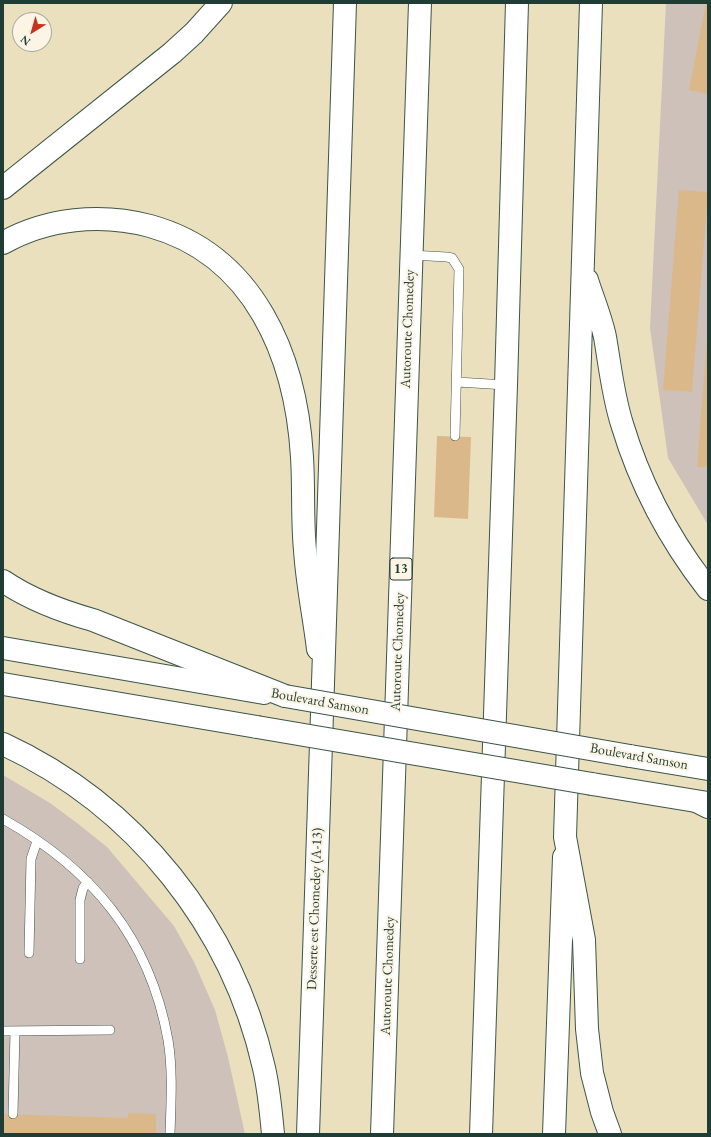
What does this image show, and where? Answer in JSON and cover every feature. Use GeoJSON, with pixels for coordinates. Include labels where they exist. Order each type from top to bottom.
{"type":"FeatureCollection","features":[{"type":"Feature","properties":{"kind":"main road"},"geometry":{"type":"LineString","coordinates":[[3,188],[172,53],[194,33],[221,3]]}},
{"type":"Feature","properties":{"kind":"main road"},"geometry":{"type":"LineString","coordinates":[[323,683],[345,3]]}},
{"type":"Feature","properties":{"kind":"main road","name":"Autoroute Chomedey"},"geometry":{"type":"LineString","coordinates":[[382,1134],[420,3]]}},
{"type":"Feature","properties":{"kind":"main road"},"geometry":{"type":"LineString","coordinates":[[481,1134],[517,3]]}},
{"type":"Feature","properties":{"kind":"main road"},"geometry":{"type":"LineString","coordinates":[[554,1134],[565,837],[591,3]]}},
{"type":"Feature","properties":{"kind":"main road"},"geometry":{"type":"LineString","coordinates":[[3,243],[32,230],[60,222],[111,219],[142,224],[174,234],[188,240],[204,250],[233,274],[256,302],[266,318],[283,356],[295,403],[302,456],[304,550],[323,683]]}},
{"type":"Feature","properties":{"kind":"main road"},"geometry":{"type":"LineString","coordinates":[[582,265],[605,336],[621,423],[637,467],[646,490],[667,529],[708,589]]}},
{"type":"Feature","properties":{"kind":"main road"},"geometry":{"type":"LineString","coordinates":[[3,581],[44,604],[93,620],[258,689]]}},
{"type":"Feature","properties":{"kind":"main road","name":"Boulevard Samson"},"geometry":{"type":"LineString","coordinates":[[3,648],[258,689],[284,696],[708,769]]}},
{"type":"Feature","properties":{"kind":"main road","name":"Desserte est Chomedey (A-13)"},"geometry":{"type":"LineString","coordinates":[[308,1134],[323,683]]}},
{"type":"Feature","properties":{"kind":"main road"},"geometry":{"type":"LineString","coordinates":[[3,684],[705,804]]}},
{"type":"Feature","properties":{"kind":"main road"},"geometry":{"type":"LineString","coordinates":[[3,744],[38,761],[56,772],[108,811],[152,853],[194,906],[223,955],[235,980],[251,1023],[264,1069],[273,1134]]}},
{"type":"Feature","properties":{"kind":"main road"},"geometry":{"type":"LineString","coordinates":[[565,837],[584,940],[587,1029],[592,1073],[602,1112],[610,1134]]}},
{"type":"Feature","properties":{"kind":"lane"},"geometry":{"type":"LineString","coordinates":[[411,255],[447,256],[452,258],[459,269],[455,436]]}},
{"type":"Feature","properties":{"kind":"lane"},"geometry":{"type":"LineString","coordinates":[[457,382],[506,385]]}},
{"type":"Feature","properties":{"kind":"lane"},"geometry":{"type":"LineString","coordinates":[[3,819],[70,865],[107,902],[131,937],[144,962],[154,987],[168,1040],[170,1059],[170,1134]]}},
{"type":"Feature","properties":{"kind":"lane"},"geometry":{"type":"LineString","coordinates":[[29,953],[31,859],[37,841]]}},
{"type":"Feature","properties":{"kind":"lane"},"geometry":{"type":"LineString","coordinates":[[80,959],[80,900],[83,888],[88,882]]}},
{"type":"Feature","properties":{"kind":"lane"},"geometry":{"type":"LineString","coordinates":[[3,1031],[110,1030]]}},
{"type":"Feature","properties":{"kind":"lane"},"geometry":{"type":"LineString","coordinates":[[13,1114],[15,1031]]}},
{"type":"Feature","properties":{"kind":"shaded area"},"geometry":{"type":"Polygon","coordinates":[[[666,3],[708,3],[708,525],[668,458],[650,328],[666,3]]]}},
{"type":"Feature","properties":{"kind":"shaded area"},"geometry":{"type":"Polygon","coordinates":[[[3,775],[50,803],[107,847],[174,926],[194,962],[215,1010],[228,1057],[245,1134],[3,1134],[3,775]]]}},
{"type":"Feature","properties":{"kind":"building"},"geometry":{"type":"Polygon","coordinates":[[[706,3],[708,3],[708,94],[689,90],[706,3]]]}},
{"type":"Feature","properties":{"kind":"building"},"geometry":{"type":"Polygon","coordinates":[[[679,190],[708,192],[692,392],[663,390],[679,190]]]}},
{"type":"Feature","properties":{"kind":"building"},"geometry":{"type":"Polygon","coordinates":[[[707,338],[708,467],[697,467],[707,338]]]}},
{"type":"Feature","properties":{"kind":"building"},"geometry":{"type":"Polygon","coordinates":[[[437,436],[471,437],[468,519],[434,517],[437,436]]]}},
{"type":"Feature","properties":{"kind":"building"},"geometry":{"type":"Polygon","coordinates":[[[128,1113],[156,1114],[156,1134],[3,1134],[3,1114],[128,1118],[128,1113]]]}}]}
